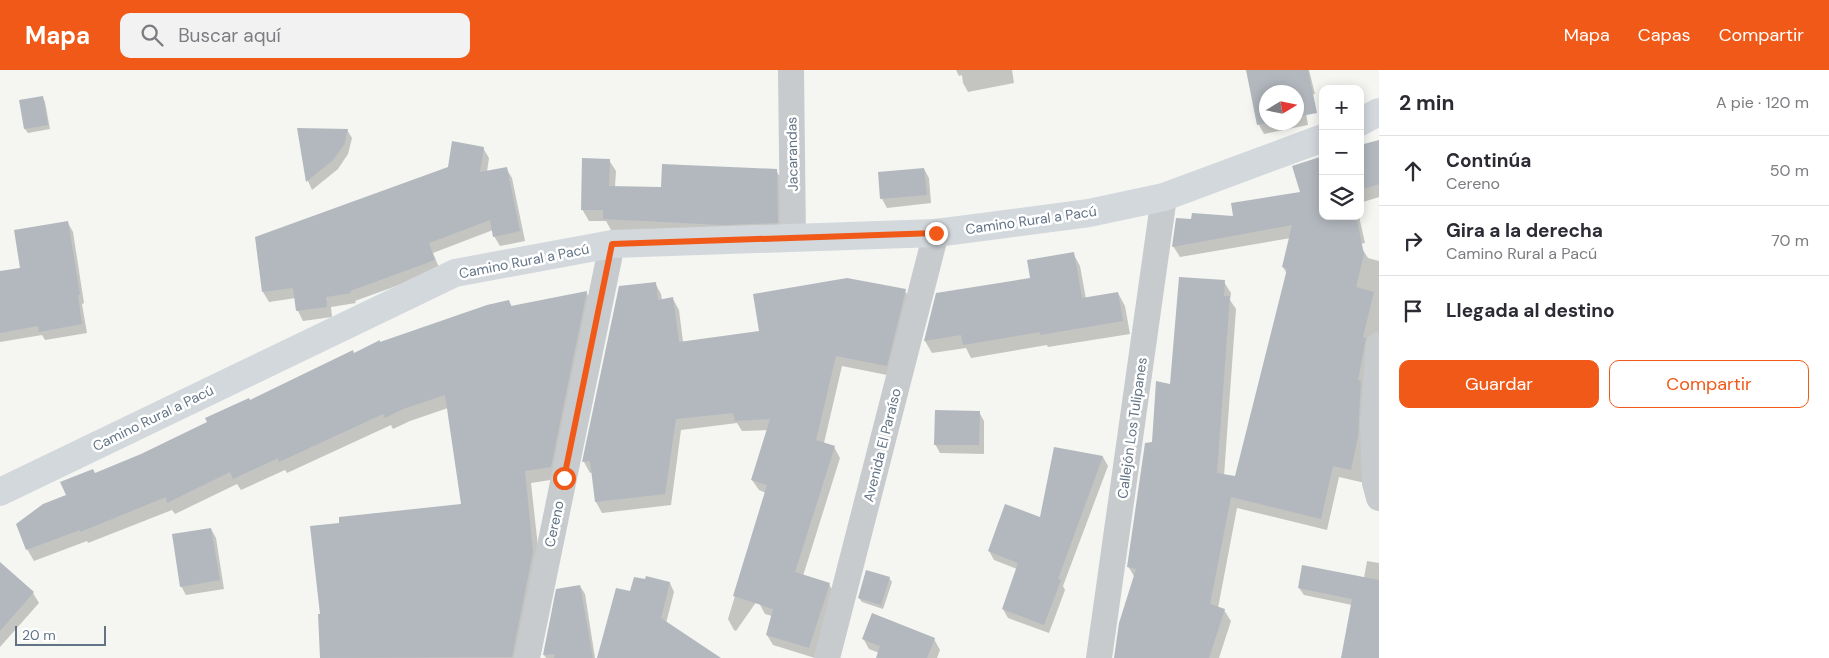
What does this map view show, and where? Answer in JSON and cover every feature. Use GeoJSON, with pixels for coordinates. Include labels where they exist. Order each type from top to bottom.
{"type":"FeatureCollection","features":[{"type":"Feature","properties":{"kind":"street","name":"Jacarandas"},"geometry":{"type":"LineString","coordinates":[[791,70],[793,238]]}},
{"type":"Feature","properties":{"kind":"street"},"geometry":{"type":"LineString","coordinates":[[1364,120],[1379,112]]}},
{"type":"Feature","properties":{"kind":"street","name":"Camino Rural a Pacú"},"geometry":{"type":"LineString","coordinates":[[0,492],[455,273],[612,244],[936,233],[1089,213],[1164,197],[1319,139]]}},
{"type":"Feature","properties":{"kind":"street","name":"Callejón Los Tulipanes"},"geometry":{"type":"LineString","coordinates":[[1099,658],[1164,197]]}},
{"type":"Feature","properties":{"kind":"street","name":"Avenida El Paraíso"},"geometry":{"type":"LineString","coordinates":[[827,658],[936,233]]}},
{"type":"Feature","properties":{"kind":"street","name":"Cereno"},"geometry":{"type":"LineString","coordinates":[[526,658],[612,244]]}},
{"type":"Feature","properties":{"kind":"street"},"geometry":{"type":"LineString","coordinates":[[1379,344],[1372,423],[1375,483],[1379,497]]}},
{"type":"Feature","properties":{"kind":"building"},"geometry":{"type":"Polygon","coordinates":[[[1246,70],[1308,70],[1317,113],[1304,115],[1304,85],[1259,85],[1259,125],[1257,125],[1246,70]]]}},
{"type":"Feature","properties":{"kind":"building"},"geometry":{"type":"Polygon","coordinates":[[[43,96],[48,125],[24,129],[19,100],[43,96]]]}},
{"type":"Feature","properties":{"kind":"building"},"geometry":{"type":"Polygon","coordinates":[[[297,128],[348,129],[344,145],[333,160],[306,182],[297,128]]]}},
{"type":"Feature","properties":{"kind":"building"},"geometry":{"type":"Polygon","coordinates":[[[1379,140],[1379,184],[1364,189],[1364,175],[1364,144],[1379,140]]]}},
{"type":"Feature","properties":{"kind":"building"},"geometry":{"type":"Polygon","coordinates":[[[452,141],[484,147],[480,172],[507,167],[520,231],[493,237],[490,220],[429,243],[435,260],[350,291],[351,293],[326,297],[327,307],[296,311],[293,288],[262,292],[255,237],[448,167],[452,141]]]}},
{"type":"Feature","properties":{"kind":"building"},"geometry":{"type":"Polygon","coordinates":[[[1319,157],[1319,220],[1357,220],[1364,254],[1356,287],[1374,292],[1363,337],[1366,338],[1358,380],[1361,381],[1358,437],[1351,470],[1333,466],[1321,519],[1231,497],[1210,604],[1225,609],[1209,658],[1114,658],[1119,623],[1136,569],[1127,567],[1145,443],[1152,442],[1156,381],[1170,384],[1179,277],[1225,280],[1224,296],[1230,296],[1217,473],[1235,476],[1287,269],[1282,267],[1292,225],[1172,247],[1176,218],[1191,219],[1192,213],[1233,216],[1231,203],[1300,192],[1292,166],[1319,157]]]}},
{"type":"Feature","properties":{"kind":"building"},"geometry":{"type":"Polygon","coordinates":[[[582,158],[610,159],[609,186],[661,187],[662,164],[777,169],[778,223],[723,225],[603,219],[603,210],[581,210],[582,158]]]}},
{"type":"Feature","properties":{"kind":"building"},"geometry":{"type":"Polygon","coordinates":[[[924,168],[927,195],[880,199],[878,172],[924,168]]]}},
{"type":"Feature","properties":{"kind":"building"},"geometry":{"type":"Polygon","coordinates":[[[68,221],[80,295],[78,295],[82,324],[39,332],[38,326],[0,333],[0,271],[20,268],[14,230],[68,221]]]}},
{"type":"Feature","properties":{"kind":"building"},"geometry":{"type":"Polygon","coordinates":[[[1074,252],[1082,298],[1118,292],[1123,321],[1040,335],[1040,332],[963,345],[961,335],[924,341],[936,293],[1030,278],[1027,260],[1074,252]]]}},
{"type":"Feature","properties":{"kind":"building"},"geometry":{"type":"Polygon","coordinates":[[[847,278],[906,289],[887,366],[836,356],[816,440],[835,446],[795,572],[830,583],[809,648],[766,635],[773,609],[733,596],[767,485],[751,480],[770,419],[735,421],[733,413],[676,419],[665,494],[595,502],[590,461],[582,462],[619,286],[656,282],[658,300],[673,297],[679,342],[759,331],[753,294],[847,278]]]}},
{"type":"Feature","properties":{"kind":"building"},"geometry":{"type":"Polygon","coordinates":[[[587,291],[551,467],[525,471],[533,552],[512,657],[320,658],[318,614],[320,614],[310,526],[339,523],[339,517],[461,504],[445,395],[403,409],[385,418],[383,414],[279,462],[278,458],[233,479],[230,472],[167,503],[166,497],[80,532],[80,530],[26,550],[16,524],[43,504],[66,495],[60,482],[93,469],[95,473],[141,454],[207,422],[205,418],[249,398],[250,400],[353,350],[354,353],[380,340],[380,342],[487,305],[509,300],[511,306],[587,291]]]}},
{"type":"Feature","properties":{"kind":"building"},"geometry":{"type":"Polygon","coordinates":[[[935,410],[980,411],[979,445],[934,445],[935,410]]]}},
{"type":"Feature","properties":{"kind":"building"},"geometry":{"type":"Polygon","coordinates":[[[1054,447],[1103,456],[1058,579],[1061,580],[1044,625],[1002,609],[1018,563],[988,551],[1005,504],[1040,517],[1054,447]]]}},
{"type":"Feature","properties":{"kind":"building"},"geometry":{"type":"Polygon","coordinates":[[[211,528],[220,580],[180,587],[172,534],[211,528]]]}},
{"type":"Feature","properties":{"kind":"building"},"geometry":{"type":"Polygon","coordinates":[[[0,562],[34,592],[0,631],[0,562]]]}},
{"type":"Feature","properties":{"kind":"building"},"geometry":{"type":"Polygon","coordinates":[[[1302,565],[1379,580],[1379,658],[1341,658],[1352,599],[1298,588],[1302,565]]]}},
{"type":"Feature","properties":{"kind":"building"},"geometry":{"type":"Polygon","coordinates":[[[866,570],[890,577],[881,605],[858,598],[866,570]]]}},
{"type":"Feature","properties":{"kind":"building"},"geometry":{"type":"Polygon","coordinates":[[[646,576],[670,582],[661,618],[721,658],[597,658],[616,588],[630,591],[634,577],[645,579],[646,576]]]}},
{"type":"Feature","properties":{"kind":"building"},"geometry":{"type":"Polygon","coordinates":[[[580,585],[593,658],[554,658],[555,654],[543,655],[556,589],[580,585]]]}},
{"type":"Feature","properties":{"kind":"building"},"geometry":{"type":"Polygon","coordinates":[[[872,613],[935,638],[927,658],[876,658],[880,646],[862,639],[872,613]]]}},
{"type":"Feature","properties":{"kind":"route"},"geometry":{"type":"LineString","coordinates":[[564,478],[612,244],[936,233]]}}]}
